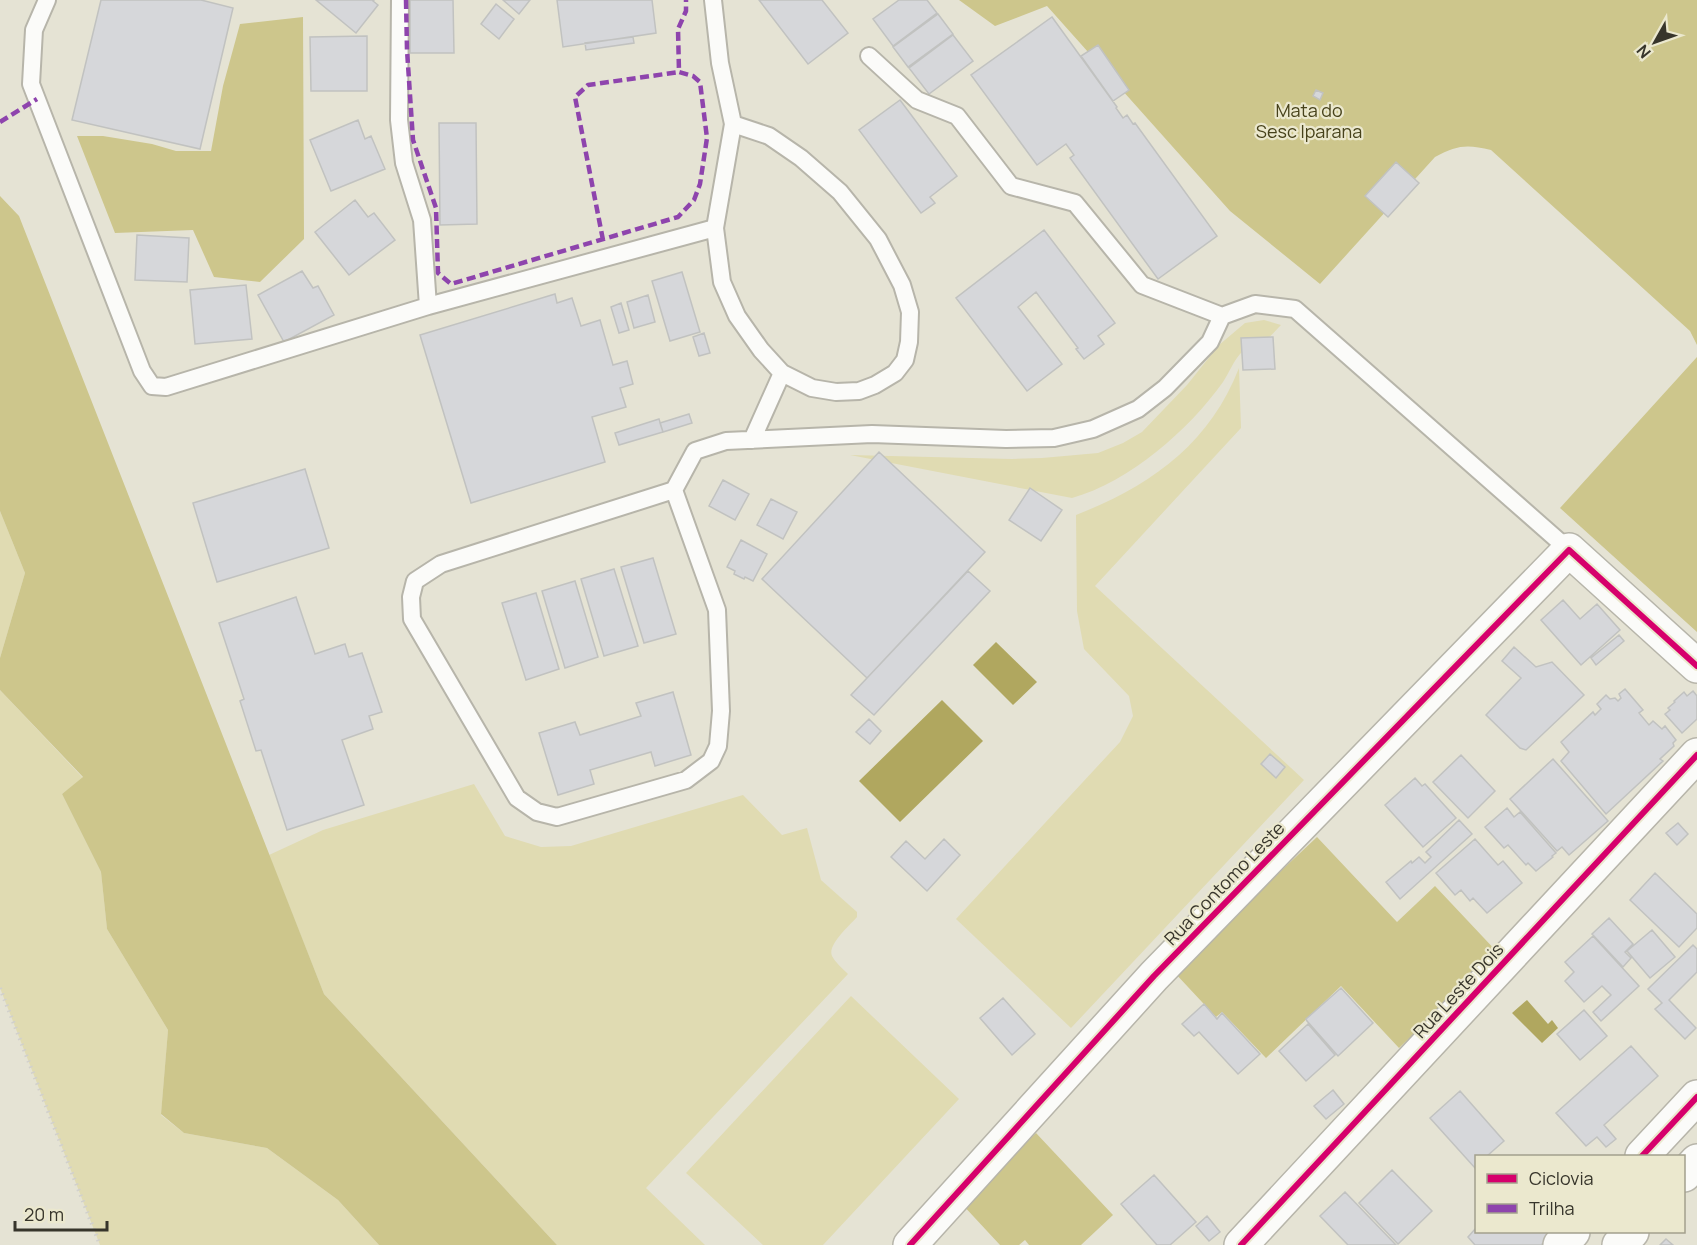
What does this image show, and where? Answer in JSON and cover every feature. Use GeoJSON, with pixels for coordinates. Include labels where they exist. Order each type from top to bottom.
{"type":"FeatureCollection","features":[{"type":"Feature","properties":{"kind":"street"},"geometry":{"type":"LineString","coordinates":[[1569,550],[1697,666]]}},
{"type":"Feature","properties":{"kind":"street","name":"Rua Contomo Leste"},"geometry":{"type":"LineString","coordinates":[[910,1245],[1154,976],[1569,550]]}},
{"type":"Feature","properties":{"kind":"street","name":"Rua Leste Dois"},"geometry":{"type":"LineString","coordinates":[[1241,1245],[1697,756]]}},
{"type":"Feature","properties":{"kind":"street"},"geometry":{"type":"LineString","coordinates":[[1643,1155],[1697,1097]]}},
{"type":"Feature","properties":{"kind":"street"},"geometry":{"type":"LineString","coordinates":[[1685,1173],[1697,1161]]}},
{"type":"Feature","properties":{"kind":"street"},"geometry":{"type":"LineString","coordinates":[[1560,1245],[1572,1233]]}},
{"type":"Feature","properties":{"kind":"street"},"geometry":{"type":"LineString","coordinates":[[1619,1245],[1631,1233]]}},
{"type":"Feature","properties":{"kind":"lane"},"geometry":{"type":"LineString","coordinates":[[48,0],[34,30],[31,84],[142,371],[152,386],[166,387],[428,306],[715,228]]}},
{"type":"Feature","properties":{"kind":"lane"},"geometry":{"type":"LineString","coordinates":[[400,0],[399,120],[404,163],[422,220],[428,306]]}},
{"type":"Feature","properties":{"kind":"lane"},"geometry":{"type":"LineString","coordinates":[[713,0],[720,63],[733,124],[715,228],[722,282],[737,316],[761,350],[782,373],[812,388],[836,392],[859,391],[875,385],[895,373],[905,360],[909,342],[910,312],[902,285],[878,239],[840,192],[801,158],[770,135],[733,124]]}},
{"type":"Feature","properties":{"kind":"lane"},"geometry":{"type":"LineString","coordinates":[[869,56],[917,100],[957,116],[1011,186],[1075,203],[1142,285],[1222,316],[1255,304],[1295,309],[1569,550]]}},
{"type":"Feature","properties":{"kind":"lane"},"geometry":{"type":"LineString","coordinates":[[674,490],[717,610],[721,711],[718,746],[715,754],[711,762],[686,780],[557,817],[537,812],[517,798],[412,619],[411,597],[415,581],[441,564],[674,490],[695,451],[726,441],[872,434],[1030,439],[1054,438],[1093,429],[1138,409],[1166,388],[1210,342],[1222,316]]}},
{"type":"Feature","properties":{"kind":"lane"},"geometry":{"type":"LineString","coordinates":[[752,440],[782,373]]}},
{"type":"Feature","properties":{"kind":"path"},"geometry":{"type":"LineString","coordinates":[[0,988],[100,1245]]}},
{"type":"Feature","properties":{"kind":"shaded area"},"geometry":{"type":"Polygon","coordinates":[[[1264,320],[1281,325],[1268,338],[1240,354],[1209,400],[1175,436],[1136,467],[1115,480],[1072,498],[850,455],[1012,459],[1098,453],[1142,432],[1187,385],[1219,345],[1245,323],[1264,320]]]}},
{"type":"Feature","properties":{"kind":"shaded area"},"geometry":{"type":"Polygon","coordinates":[[[1239,368],[1241,428],[1095,586],[1304,780],[1071,1028],[956,919],[1120,742],[1133,716],[1129,696],[1084,649],[1077,611],[1076,515],[1128,491],[1174,460],[1194,441],[1211,419],[1239,368]]]}},
{"type":"Feature","properties":{"kind":"shaded area"},"geometry":{"type":"Polygon","coordinates":[[[0,511],[25,573],[0,658],[0,511]]]}},
{"type":"Feature","properties":{"kind":"shaded area"},"geometry":{"type":"Polygon","coordinates":[[[996,642],[1037,682],[1013,705],[973,665],[996,642]]]}},
{"type":"Feature","properties":{"kind":"shaded area"},"geometry":{"type":"Polygon","coordinates":[[[0,690],[83,778],[62,794],[101,872],[107,929],[168,1030],[161,1115],[184,1133],[267,1148],[338,1200],[379,1245],[100,1245],[0,988],[0,690]]]}},
{"type":"Feature","properties":{"kind":"shaded area"},"geometry":{"type":"Polygon","coordinates":[[[942,700],[983,741],[900,822],[859,781],[942,700]]]}},
{"type":"Feature","properties":{"kind":"shaded area"},"geometry":{"type":"Polygon","coordinates":[[[474,784],[505,836],[541,847],[571,846],[743,795],[782,835],[807,828],[821,880],[857,912],[857,917],[840,935],[831,951],[835,961],[848,974],[646,1188],[705,1245],[557,1245],[324,994],[269,855],[323,830],[474,784]]]}},
{"type":"Feature","properties":{"kind":"shaded area"},"geometry":{"type":"Polygon","coordinates":[[[851,996],[959,1099],[823,1245],[763,1245],[686,1173],[851,996]]]}},
{"type":"Feature","properties":{"kind":"shaded area"},"geometry":{"type":"Polygon","coordinates":[[[1527,1000],[1548,1024],[1552,1020],[1558,1028],[1542,1043],[1512,1013],[1527,1000]]]}},
{"type":"Feature","properties":{"kind":"green space","name":"Mata do Sesc Iparana"},"geometry":{"type":"Polygon","coordinates":[[[959,0],[1697,0],[1697,345],[1690,331],[1491,150],[1475,147],[1456,148],[1435,157],[1320,284],[1230,211],[1047,6],[995,26],[959,0]]]}},
{"type":"Feature","properties":{"kind":"green space"},"geometry":{"type":"Polygon","coordinates":[[[303,17],[304,239],[260,282],[214,277],[193,230],[115,233],[77,136],[103,136],[152,144],[176,151],[211,151],[223,86],[240,24],[303,17]]]}},
{"type":"Feature","properties":{"kind":"green space"},"geometry":{"type":"Polygon","coordinates":[[[0,196],[19,216],[324,994],[557,1245],[379,1245],[338,1200],[267,1148],[184,1133],[161,1114],[168,1030],[107,929],[101,872],[62,794],[83,777],[0,690],[0,658],[25,573],[0,511],[0,196]]]}},
{"type":"Feature","properties":{"kind":"green space"},"geometry":{"type":"Polygon","coordinates":[[[1697,357],[1697,632],[1560,508],[1697,357]]]}},
{"type":"Feature","properties":{"kind":"green space"},"geometry":{"type":"Polygon","coordinates":[[[1317,837],[1397,922],[1435,886],[1499,954],[1399,1048],[1341,986],[1266,1058],[1222,1012],[1216,1017],[1174,972],[1317,837]]]}},
{"type":"Feature","properties":{"kind":"green space"},"geometry":{"type":"Polygon","coordinates":[[[1036,1133],[1113,1215],[1081,1245],[1029,1245],[1025,1240],[1019,1245],[1000,1245],[961,1203],[1036,1133]]]}},
{"type":"Feature","properties":{"kind":"building"},"geometry":{"type":"Polygon","coordinates":[[[101,0],[201,0],[233,8],[200,149],[72,120],[101,0]]]}},
{"type":"Feature","properties":{"kind":"building"},"geometry":{"type":"Polygon","coordinates":[[[316,0],[374,0],[378,5],[356,33],[316,0]]]}},
{"type":"Feature","properties":{"kind":"building"},"geometry":{"type":"Polygon","coordinates":[[[410,0],[453,0],[454,53],[410,53],[410,0]]]}},
{"type":"Feature","properties":{"kind":"building"},"geometry":{"type":"Polygon","coordinates":[[[503,0],[530,0],[519,14],[503,0]]]}},
{"type":"Feature","properties":{"kind":"building"},"geometry":{"type":"Polygon","coordinates":[[[557,0],[652,0],[656,33],[563,47],[557,0]]]}},
{"type":"Feature","properties":{"kind":"building"},"geometry":{"type":"Polygon","coordinates":[[[759,0],[822,0],[848,33],[808,64],[759,0]]]}},
{"type":"Feature","properties":{"kind":"building"},"geometry":{"type":"Polygon","coordinates":[[[899,0],[927,0],[937,13],[893,46],[873,19],[899,0]]]}},
{"type":"Feature","properties":{"kind":"building"},"geometry":{"type":"Polygon","coordinates":[[[496,4],[514,19],[499,39],[481,24],[496,4]]]}},
{"type":"Feature","properties":{"kind":"building"},"geometry":{"type":"Polygon","coordinates":[[[938,14],[953,34],[908,67],[893,47],[938,14]]]}},
{"type":"Feature","properties":{"kind":"building"},"geometry":{"type":"Polygon","coordinates":[[[1052,17],[1123,118],[1127,115],[1133,124],[1135,123],[1217,236],[1158,279],[1070,158],[1074,155],[1066,144],[1037,165],[971,75],[1052,17]]]}},
{"type":"Feature","properties":{"kind":"building"},"geometry":{"type":"Polygon","coordinates":[[[953,35],[973,61],[929,94],[909,68],[953,35]]]}},
{"type":"Feature","properties":{"kind":"building"},"geometry":{"type":"Polygon","coordinates":[[[367,36],[367,91],[311,91],[310,37],[367,36]]]}},
{"type":"Feature","properties":{"kind":"building"},"geometry":{"type":"Polygon","coordinates":[[[633,37],[634,43],[586,50],[585,43],[633,37]]]}},
{"type":"Feature","properties":{"kind":"building"},"geometry":{"type":"Polygon","coordinates":[[[1098,45],[1129,90],[1113,101],[1081,56],[1098,45]]]}},
{"type":"Feature","properties":{"kind":"building"},"geometry":{"type":"Polygon","coordinates":[[[1316,90],[1323,93],[1320,100],[1313,96],[1316,90]]]}},
{"type":"Feature","properties":{"kind":"building"},"geometry":{"type":"Polygon","coordinates":[[[900,100],[957,176],[930,197],[935,203],[921,213],[859,130],[900,100]]]}},
{"type":"Feature","properties":{"kind":"building"},"geometry":{"type":"Polygon","coordinates":[[[358,120],[365,139],[371,136],[385,169],[331,191],[310,140],[358,120]]]}},
{"type":"Feature","properties":{"kind":"building"},"geometry":{"type":"Polygon","coordinates":[[[439,123],[476,123],[477,224],[440,225],[439,123]]]}},
{"type":"Feature","properties":{"kind":"building"},"geometry":{"type":"Polygon","coordinates":[[[1396,162],[1419,183],[1388,217],[1365,196],[1396,162]]]}},
{"type":"Feature","properties":{"kind":"building"},"geometry":{"type":"Polygon","coordinates":[[[355,200],[368,217],[374,213],[395,240],[349,275],[315,232],[355,200]]]}},
{"type":"Feature","properties":{"kind":"building"},"geometry":{"type":"Polygon","coordinates":[[[1044,230],[1115,323],[1098,336],[1104,344],[1084,359],[1036,292],[1018,307],[1062,364],[1027,391],[956,298],[1044,230]]]}},
{"type":"Feature","properties":{"kind":"building"},"geometry":{"type":"Polygon","coordinates":[[[137,235],[189,238],[187,282],[135,280],[137,235]]]}},
{"type":"Feature","properties":{"kind":"building"},"geometry":{"type":"Polygon","coordinates":[[[302,271],[313,288],[318,286],[334,315],[284,342],[258,295],[302,271]]]}},
{"type":"Feature","properties":{"kind":"building"},"geometry":{"type":"Polygon","coordinates":[[[682,272],[700,332],[670,341],[652,281],[682,272]]]}},
{"type":"Feature","properties":{"kind":"building"},"geometry":{"type":"Polygon","coordinates":[[[246,285],[252,339],[195,344],[190,290],[246,285]]]}},
{"type":"Feature","properties":{"kind":"building"},"geometry":{"type":"Polygon","coordinates":[[[555,294],[557,303],[572,298],[581,326],[600,320],[613,365],[627,361],[633,384],[620,388],[626,407],[592,417],[605,462],[471,503],[420,335],[555,294]]]}},
{"type":"Feature","properties":{"kind":"building"},"geometry":{"type":"Polygon","coordinates":[[[648,295],[655,322],[634,328],[627,302],[648,295]]]}},
{"type":"Feature","properties":{"kind":"building"},"geometry":{"type":"Polygon","coordinates":[[[621,303],[629,330],[619,333],[611,307],[621,303]]]}},
{"type":"Feature","properties":{"kind":"building"},"geometry":{"type":"Polygon","coordinates":[[[704,333],[710,353],[699,356],[693,337],[704,333]]]}},
{"type":"Feature","properties":{"kind":"building"},"geometry":{"type":"Polygon","coordinates":[[[1273,337],[1275,369],[1243,370],[1241,338],[1273,337]]]}},
{"type":"Feature","properties":{"kind":"building"},"geometry":{"type":"Polygon","coordinates":[[[689,414],[692,423],[663,432],[660,423],[689,414]]]}},
{"type":"Feature","properties":{"kind":"building"},"geometry":{"type":"Polygon","coordinates":[[[659,419],[663,432],[619,445],[615,433],[659,419]]]}},
{"type":"Feature","properties":{"kind":"building"},"geometry":{"type":"Polygon","coordinates":[[[879,452],[985,552],[867,678],[762,579],[879,452]]]}},
{"type":"Feature","properties":{"kind":"building"},"geometry":{"type":"Polygon","coordinates":[[[305,469],[329,548],[217,582],[193,503],[305,469]]]}},
{"type":"Feature","properties":{"kind":"building"},"geometry":{"type":"Polygon","coordinates":[[[723,480],[749,494],[735,520],[709,506],[723,480]]]}},
{"type":"Feature","properties":{"kind":"building"},"geometry":{"type":"Polygon","coordinates":[[[1030,488],[1062,510],[1041,541],[1009,520],[1030,488]]]}},
{"type":"Feature","properties":{"kind":"building"},"geometry":{"type":"Polygon","coordinates":[[[771,499],[797,512],[783,539],[757,525],[771,499]]]}},
{"type":"Feature","properties":{"kind":"building"},"geometry":{"type":"Polygon","coordinates":[[[741,540],[767,554],[753,581],[734,574],[735,571],[727,567],[741,540]]]}},
{"type":"Feature","properties":{"kind":"building"},"geometry":{"type":"Polygon","coordinates":[[[653,558],[676,634],[644,643],[621,567],[653,558]]]}},
{"type":"Feature","properties":{"kind":"building"},"geometry":{"type":"Polygon","coordinates":[[[614,569],[638,646],[604,656],[581,579],[614,569]]]}},
{"type":"Feature","properties":{"kind":"building"},"geometry":{"type":"Polygon","coordinates":[[[968,571],[990,591],[874,715],[851,695],[968,571]]]}},
{"type":"Feature","properties":{"kind":"building"},"geometry":{"type":"Polygon","coordinates":[[[575,581],[598,657],[565,668],[542,591],[575,581]]]}},
{"type":"Feature","properties":{"kind":"building"},"geometry":{"type":"Polygon","coordinates":[[[536,593],[559,669],[526,680],[502,603],[536,593]]]}},
{"type":"Feature","properties":{"kind":"building"},"geometry":{"type":"Polygon","coordinates":[[[296,597],[315,654],[345,644],[349,657],[362,653],[382,712],[369,716],[373,729],[342,740],[364,805],[287,830],[261,750],[256,751],[240,701],[244,699],[219,623],[296,597]]]}},
{"type":"Feature","properties":{"kind":"building"},"geometry":{"type":"Polygon","coordinates":[[[1563,600],[1580,619],[1597,604],[1620,630],[1581,665],[1541,620],[1563,600]]]}},
{"type":"Feature","properties":{"kind":"building"},"geometry":{"type":"Polygon","coordinates":[[[1619,635],[1624,641],[1596,665],[1591,658],[1619,635]]]}},
{"type":"Feature","properties":{"kind":"building"},"geometry":{"type":"Polygon","coordinates":[[[1514,647],[1536,667],[1552,662],[1584,695],[1526,750],[1520,748],[1486,715],[1521,678],[1502,661],[1514,647]]]}},
{"type":"Feature","properties":{"kind":"building"},"geometry":{"type":"Polygon","coordinates":[[[1625,689],[1643,710],[1639,713],[1649,725],[1653,721],[1662,729],[1665,726],[1676,740],[1673,743],[1674,746],[1660,759],[1663,761],[1606,814],[1561,761],[1569,752],[1561,742],[1593,712],[1595,715],[1601,709],[1597,704],[1606,695],[1618,701],[1621,698],[1619,694],[1625,689]]]}},
{"type":"Feature","properties":{"kind":"building"},"geometry":{"type":"Polygon","coordinates":[[[1693,691],[1697,696],[1697,719],[1682,733],[1665,714],[1684,692],[1687,696],[1693,691]]]}},
{"type":"Feature","properties":{"kind":"building"},"geometry":{"type":"Polygon","coordinates":[[[673,692],[691,755],[655,766],[651,752],[590,770],[594,784],[558,795],[539,733],[575,722],[580,735],[641,716],[636,703],[673,692]]]}},
{"type":"Feature","properties":{"kind":"building"},"geometry":{"type":"Polygon","coordinates":[[[869,719],[881,731],[870,744],[856,732],[869,719]]]}},
{"type":"Feature","properties":{"kind":"building"},"geometry":{"type":"Polygon","coordinates":[[[1270,754],[1285,767],[1276,778],[1261,764],[1270,754]]]}},
{"type":"Feature","properties":{"kind":"building"},"geometry":{"type":"Polygon","coordinates":[[[1461,755],[1495,791],[1468,818],[1433,782],[1461,755]]]}},
{"type":"Feature","properties":{"kind":"building"},"geometry":{"type":"Polygon","coordinates":[[[1553,759],[1608,821],[1569,855],[1562,847],[1557,851],[1510,799],[1553,759]]]}},
{"type":"Feature","properties":{"kind":"building"},"geometry":{"type":"Polygon","coordinates":[[[1415,778],[1422,786],[1425,784],[1456,818],[1423,847],[1385,805],[1415,778]]]}},
{"type":"Feature","properties":{"kind":"building"},"geometry":{"type":"Polygon","coordinates":[[[1507,808],[1514,817],[1520,812],[1556,853],[1536,871],[1528,863],[1526,865],[1508,845],[1504,848],[1485,827],[1507,808]]]}},
{"type":"Feature","properties":{"kind":"building"},"geometry":{"type":"Polygon","coordinates":[[[1459,820],[1472,834],[1400,899],[1386,882],[1419,857],[1425,863],[1431,857],[1426,852],[1459,820]]]}},
{"type":"Feature","properties":{"kind":"building"},"geometry":{"type":"Polygon","coordinates":[[[1678,823],[1688,834],[1677,845],[1666,833],[1678,823]]]}},
{"type":"Feature","properties":{"kind":"building"},"geometry":{"type":"Polygon","coordinates":[[[944,839],[960,855],[927,891],[891,857],[906,841],[925,859],[944,839]]]}},
{"type":"Feature","properties":{"kind":"building"},"geometry":{"type":"Polygon","coordinates":[[[1475,839],[1498,865],[1503,861],[1522,883],[1487,913],[1473,898],[1470,901],[1461,890],[1455,895],[1436,873],[1475,839]]]}},
{"type":"Feature","properties":{"kind":"building"},"geometry":{"type":"Polygon","coordinates":[[[1655,873],[1697,914],[1697,928],[1679,947],[1630,900],[1655,873]]]}},
{"type":"Feature","properties":{"kind":"building"},"geometry":{"type":"Polygon","coordinates":[[[1609,918],[1633,944],[1625,952],[1631,958],[1623,967],[1592,934],[1609,918]]]}},
{"type":"Feature","properties":{"kind":"building"},"geometry":{"type":"Polygon","coordinates":[[[1652,930],[1675,957],[1650,978],[1627,951],[1652,930]]]}},
{"type":"Feature","properties":{"kind":"building"},"geometry":{"type":"Polygon","coordinates":[[[1593,936],[1639,986],[1601,1021],[1593,1012],[1611,995],[1602,986],[1584,1002],[1565,981],[1574,972],[1565,962],[1593,936]]]}},
{"type":"Feature","properties":{"kind":"building"},"geometry":{"type":"Polygon","coordinates":[[[1693,945],[1697,949],[1697,972],[1669,1000],[1696,1028],[1685,1039],[1655,1009],[1662,1003],[1648,989],[1693,945]]]}},
{"type":"Feature","properties":{"kind":"building"},"geometry":{"type":"Polygon","coordinates":[[[1341,988],[1373,1023],[1338,1056],[1306,1019],[1341,988]]]}},
{"type":"Feature","properties":{"kind":"building"},"geometry":{"type":"Polygon","coordinates":[[[1003,998],[1035,1034],[1012,1055],[980,1018],[1003,998]]]}},
{"type":"Feature","properties":{"kind":"building"},"geometry":{"type":"Polygon","coordinates":[[[1204,1004],[1217,1019],[1222,1013],[1260,1054],[1238,1074],[1199,1032],[1194,1036],[1182,1024],[1204,1004]]]}},
{"type":"Feature","properties":{"kind":"building"},"geometry":{"type":"Polygon","coordinates":[[[1584,1010],[1607,1036],[1580,1060],[1557,1034],[1584,1010]]]}},
{"type":"Feature","properties":{"kind":"building"},"geometry":{"type":"Polygon","coordinates":[[[1308,1024],[1335,1055],[1306,1081],[1279,1051],[1308,1024]]]}},
{"type":"Feature","properties":{"kind":"building"},"geometry":{"type":"Polygon","coordinates":[[[1631,1046],[1658,1076],[1604,1125],[1616,1139],[1606,1147],[1597,1137],[1586,1146],[1556,1113],[1631,1046]]]}},
{"type":"Feature","properties":{"kind":"building"},"geometry":{"type":"Polygon","coordinates":[[[1333,1090],[1344,1104],[1326,1119],[1314,1106],[1333,1090]]]}},
{"type":"Feature","properties":{"kind":"building"},"geometry":{"type":"Polygon","coordinates":[[[1460,1091],[1504,1141],[1488,1155],[1475,1155],[1475,1168],[1430,1118],[1460,1091]]]}},
{"type":"Feature","properties":{"kind":"building"},"geometry":{"type":"Polygon","coordinates":[[[1392,1170],[1432,1211],[1398,1244],[1359,1203],[1392,1170]]]}},
{"type":"Feature","properties":{"kind":"building"},"geometry":{"type":"Polygon","coordinates":[[[1154,1175],[1196,1222],[1170,1245],[1157,1245],[1121,1204],[1154,1175]]]}},
{"type":"Feature","properties":{"kind":"building"},"geometry":{"type":"Polygon","coordinates":[[[1345,1192],[1396,1245],[1348,1245],[1320,1216],[1345,1192]]]}},
{"type":"Feature","properties":{"kind":"building"},"geometry":{"type":"Polygon","coordinates":[[[1207,1216],[1220,1232],[1209,1241],[1196,1226],[1207,1216]]]}},
{"type":"Feature","properties":{"kind":"building"},"geometry":{"type":"Polygon","coordinates":[[[1475,1229],[1475,1233],[1554,1233],[1541,1245],[1475,1245],[1468,1237],[1475,1229]]]}},
{"type":"Feature","properties":{"kind":"building"},"geometry":{"type":"Polygon","coordinates":[[[1666,1239],[1673,1245],[1660,1245],[1666,1239]]]}},
{"type":"Feature","properties":{"kind":"marked path"},"geometry":{"type":"LineString","coordinates":[[406,0],[413,140],[436,208],[438,273],[451,284],[678,217],[694,200],[700,184],[707,138],[700,82],[693,76],[679,72],[678,29],[686,11],[686,0]]}},
{"type":"Feature","properties":{"kind":"marked path"},"geometry":{"type":"LineString","coordinates":[[603,240],[575,97],[588,85],[679,72]]}},
{"type":"Feature","properties":{"kind":"marked path"},"geometry":{"type":"LineString","coordinates":[[0,122],[37,99]]}},
{"type":"Feature","properties":{"kind":"cycle path"},"geometry":{"type":"LineString","coordinates":[[910,1245],[1154,976],[1569,550],[1697,666]]}},
{"type":"Feature","properties":{"kind":"cycle path"},"geometry":{"type":"LineString","coordinates":[[1241,1245],[1697,755]]}},
{"type":"Feature","properties":{"kind":"cycle path"},"geometry":{"type":"LineString","coordinates":[[1643,1155],[1697,1097]]}}]}
